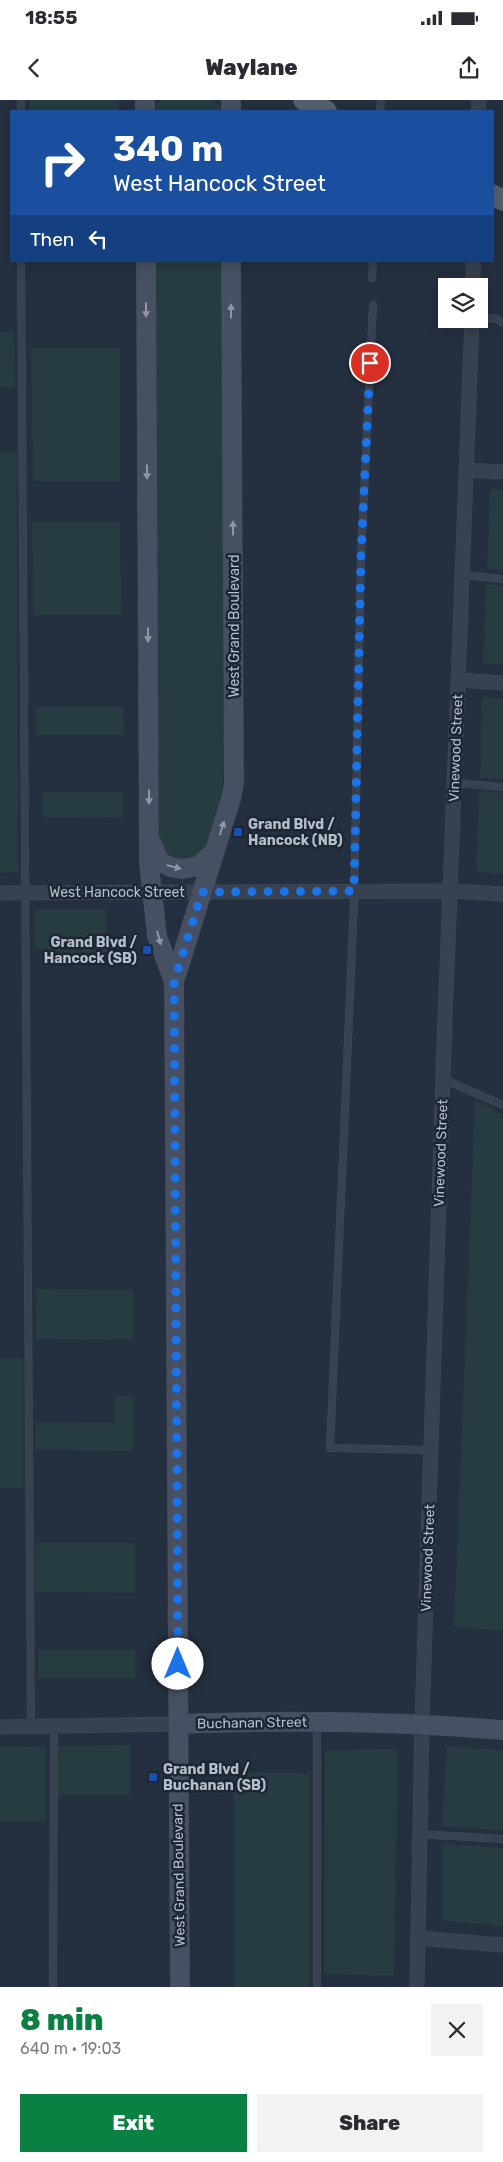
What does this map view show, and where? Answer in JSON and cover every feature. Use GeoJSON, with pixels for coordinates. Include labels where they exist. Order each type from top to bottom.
{"type":"FeatureCollection","features":[{"type":"Feature","properties":{"kind":"main road"},"geometry":{"type":"LineString","coordinates":[[304,100],[324,110]]}},
{"type":"Feature","properties":{"kind":"main road","name":"West Grand Boulevard"},"geometry":{"type":"LineString","coordinates":[[146,262],[149,863],[157,936],[174,982]]}},
{"type":"Feature","properties":{"kind":"main road","name":"West Grand Boulevard"},"geometry":{"type":"LineString","coordinates":[[180,1987],[174,982],[231,799],[235,766],[231,262]]}},
{"type":"Feature","properties":{"kind":"main road"},"geometry":{"type":"LineString","coordinates":[[149,831],[153,848],[159,860],[170,867],[183,869],[199,866],[215,851]]}},
{"type":"Feature","properties":{"kind":"main road","name":"Buchanan Street"},"geometry":{"type":"LineString","coordinates":[[178,1724],[246,1722],[422,1723],[503,1730]]}},
{"type":"Feature","properties":{"kind":"street"},"geometry":{"type":"LineString","coordinates":[[472,278],[473,262]]}},
{"type":"Feature","properties":{"kind":"street","name":"Vinewood Street"},"geometry":{"type":"LineString","coordinates":[[416,1987],[422,1723],[472,328]]}},
{"type":"Feature","properties":{"kind":"street"},"geometry":{"type":"LineString","coordinates":[[466,470],[503,472]]}},
{"type":"Feature","properties":{"kind":"street"},"geometry":{"type":"LineString","coordinates":[[458,680],[503,683]]}},
{"type":"Feature","properties":{"kind":"street","name":"West Hancock Street"},"geometry":{"type":"LineString","coordinates":[[0,892],[451,890],[503,894]]}},
{"type":"Feature","properties":{"kind":"street","name":"Buchanan Street"},"geometry":{"type":"LineString","coordinates":[[0,1727],[178,1724]]}},
{"type":"Feature","properties":{"kind":"street"},"geometry":{"type":"LineString","coordinates":[[417,1938],[503,1945]]}},
{"type":"Feature","properties":{"kind":"lane"},"geometry":{"type":"LineString","coordinates":[[21,262],[30,1727]]}},
{"type":"Feature","properties":{"kind":"lane"},"geometry":{"type":"LineString","coordinates":[[372,278],[373,262]]}},
{"type":"Feature","properties":{"kind":"lane"},"geometry":{"type":"LineString","coordinates":[[373,305],[361,556],[354,891],[330,1448],[432,1450]]}},
{"type":"Feature","properties":{"kind":"lane"},"geometry":{"type":"LineString","coordinates":[[488,318],[503,323]]}},
{"type":"Feature","properties":{"kind":"lane"},"geometry":{"type":"LineString","coordinates":[[463,576],[503,579]]}},
{"type":"Feature","properties":{"kind":"lane"},"geometry":{"type":"LineString","coordinates":[[455,783],[503,787]]}},
{"type":"Feature","properties":{"kind":"lane"},"geometry":{"type":"LineString","coordinates":[[444,1079],[503,1104]]}},
{"type":"Feature","properties":{"kind":"lane"},"geometry":{"type":"LineString","coordinates":[[317,1722],[317,1987]]}},
{"type":"Feature","properties":{"kind":"lane"},"geometry":{"type":"LineString","coordinates":[[53,1987],[54,1727]]}},
{"type":"Feature","properties":{"kind":"lane"},"geometry":{"type":"LineString","coordinates":[[419,1834],[503,1840]]}},
{"type":"Feature","properties":{"kind":"green space"},"geometry":{"type":"Polygon","coordinates":[[[30,100],[118,100],[118,110],[30,110],[30,100]]]}},
{"type":"Feature","properties":{"kind":"green space"},"geometry":{"type":"Polygon","coordinates":[[[161,100],[213,100],[221,107],[221,110],[155,110],[157,103],[161,100]]]}},
{"type":"Feature","properties":{"kind":"green space"},"geometry":{"type":"Polygon","coordinates":[[[153,262],[222,262],[226,747],[220,809],[202,855],[190,862],[172,859],[158,848],[153,262]]]}},
{"type":"Feature","properties":{"kind":"green space"},"geometry":{"type":"Polygon","coordinates":[[[0,332],[14,332],[15,387],[0,387],[0,332]]]}},
{"type":"Feature","properties":{"kind":"green space"},"geometry":{"type":"Polygon","coordinates":[[[31,348],[120,348],[120,481],[33,481],[31,348]]]}},
{"type":"Feature","properties":{"kind":"green space"},"geometry":{"type":"Polygon","coordinates":[[[17,451],[18,872],[0,873],[0,452],[17,451]]]}},
{"type":"Feature","properties":{"kind":"green space"},"geometry":{"type":"Polygon","coordinates":[[[490,489],[503,490],[503,570],[487,569],[490,489]]]}},
{"type":"Feature","properties":{"kind":"green space"},"geometry":{"type":"Polygon","coordinates":[[[32,522],[120,522],[121,615],[33,615],[32,522]]]}},
{"type":"Feature","properties":{"kind":"green space"},"geometry":{"type":"Polygon","coordinates":[[[486,584],[503,585],[503,664],[483,664],[486,584]]]}},
{"type":"Feature","properties":{"kind":"green space"},"geometry":{"type":"Polygon","coordinates":[[[482,697],[503,699],[503,779],[480,778],[482,697]]]}},
{"type":"Feature","properties":{"kind":"green space"},"geometry":{"type":"Polygon","coordinates":[[[36,707],[123,707],[124,735],[36,735],[36,707]]]}},
{"type":"Feature","properties":{"kind":"green space"},"geometry":{"type":"Polygon","coordinates":[[[479,791],[503,793],[503,874],[476,872],[479,791]]]}},
{"type":"Feature","properties":{"kind":"green space"},"geometry":{"type":"Polygon","coordinates":[[[42,792],[123,792],[123,818],[42,817],[42,792]]]}},
{"type":"Feature","properties":{"kind":"green space"},"geometry":{"type":"Polygon","coordinates":[[[35,909],[106,909],[107,952],[80,954],[80,957],[75,957],[75,963],[51,963],[50,949],[35,949],[35,909]]]}},
{"type":"Feature","properties":{"kind":"green space"},"geometry":{"type":"Polygon","coordinates":[[[475,1100],[503,1115],[503,1631],[454,1627],[475,1100]]]}},
{"type":"Feature","properties":{"kind":"green space"},"geometry":{"type":"Polygon","coordinates":[[[36,1289],[133,1290],[133,1340],[36,1339],[36,1289]]]}},
{"type":"Feature","properties":{"kind":"green space"},"geometry":{"type":"Polygon","coordinates":[[[0,1358],[23,1358],[23,1488],[0,1488],[0,1358]]]}},
{"type":"Feature","properties":{"kind":"green space"},"geometry":{"type":"Polygon","coordinates":[[[115,1396],[134,1396],[133,1451],[35,1450],[36,1422],[114,1423],[115,1396]]]}},
{"type":"Feature","properties":{"kind":"green space"},"geometry":{"type":"Polygon","coordinates":[[[35,1543],[135,1543],[135,1593],[35,1592],[35,1543]]]}},
{"type":"Feature","properties":{"kind":"green space"},"geometry":{"type":"Polygon","coordinates":[[[38,1650],[135,1650],[135,1678],[38,1678],[38,1650]]]}},
{"type":"Feature","properties":{"kind":"green space"},"geometry":{"type":"Polygon","coordinates":[[[130,1745],[130,1795],[58,1795],[58,1746],[130,1745]]]}},
{"type":"Feature","properties":{"kind":"green space"},"geometry":{"type":"Polygon","coordinates":[[[0,1746],[46,1747],[46,1821],[0,1821],[0,1746]]]}},
{"type":"Feature","properties":{"kind":"green space"},"geometry":{"type":"Polygon","coordinates":[[[447,1746],[503,1750],[503,1831],[442,1826],[447,1746]]]}},
{"type":"Feature","properties":{"kind":"green space"},"geometry":{"type":"Polygon","coordinates":[[[398,1749],[394,1976],[324,1974],[325,1750],[398,1749]]]}},
{"type":"Feature","properties":{"kind":"green space"},"geometry":{"type":"Polygon","coordinates":[[[234,1772],[310,1773],[309,1987],[234,1987],[234,1772]]]}},
{"type":"Feature","properties":{"kind":"green space"},"geometry":{"type":"Polygon","coordinates":[[[442,1844],[503,1848],[503,1926],[442,1921],[442,1844]]]}},
{"type":"Feature","properties":{"kind":"place","name":"Grand Blvd / Hancock (NB)"},"geometry":{"type":"Point","coordinates":[238,832]}},
{"type":"Feature","properties":{"kind":"place","name":"Grand Blvd / Hancock (SB)"},"geometry":{"type":"Point","coordinates":[147,950]}},
{"type":"Feature","properties":{"kind":"place","name":"Grand Blvd / Buchanan (SB)"},"geometry":{"type":"Point","coordinates":[153,1777]}},
{"type":"Feature","properties":{"kind":"route"},"geometry":{"type":"LineString","coordinates":[[178,1664],[174,982],[202,892],[354,891],[361,556],[370,363]]}}]}
